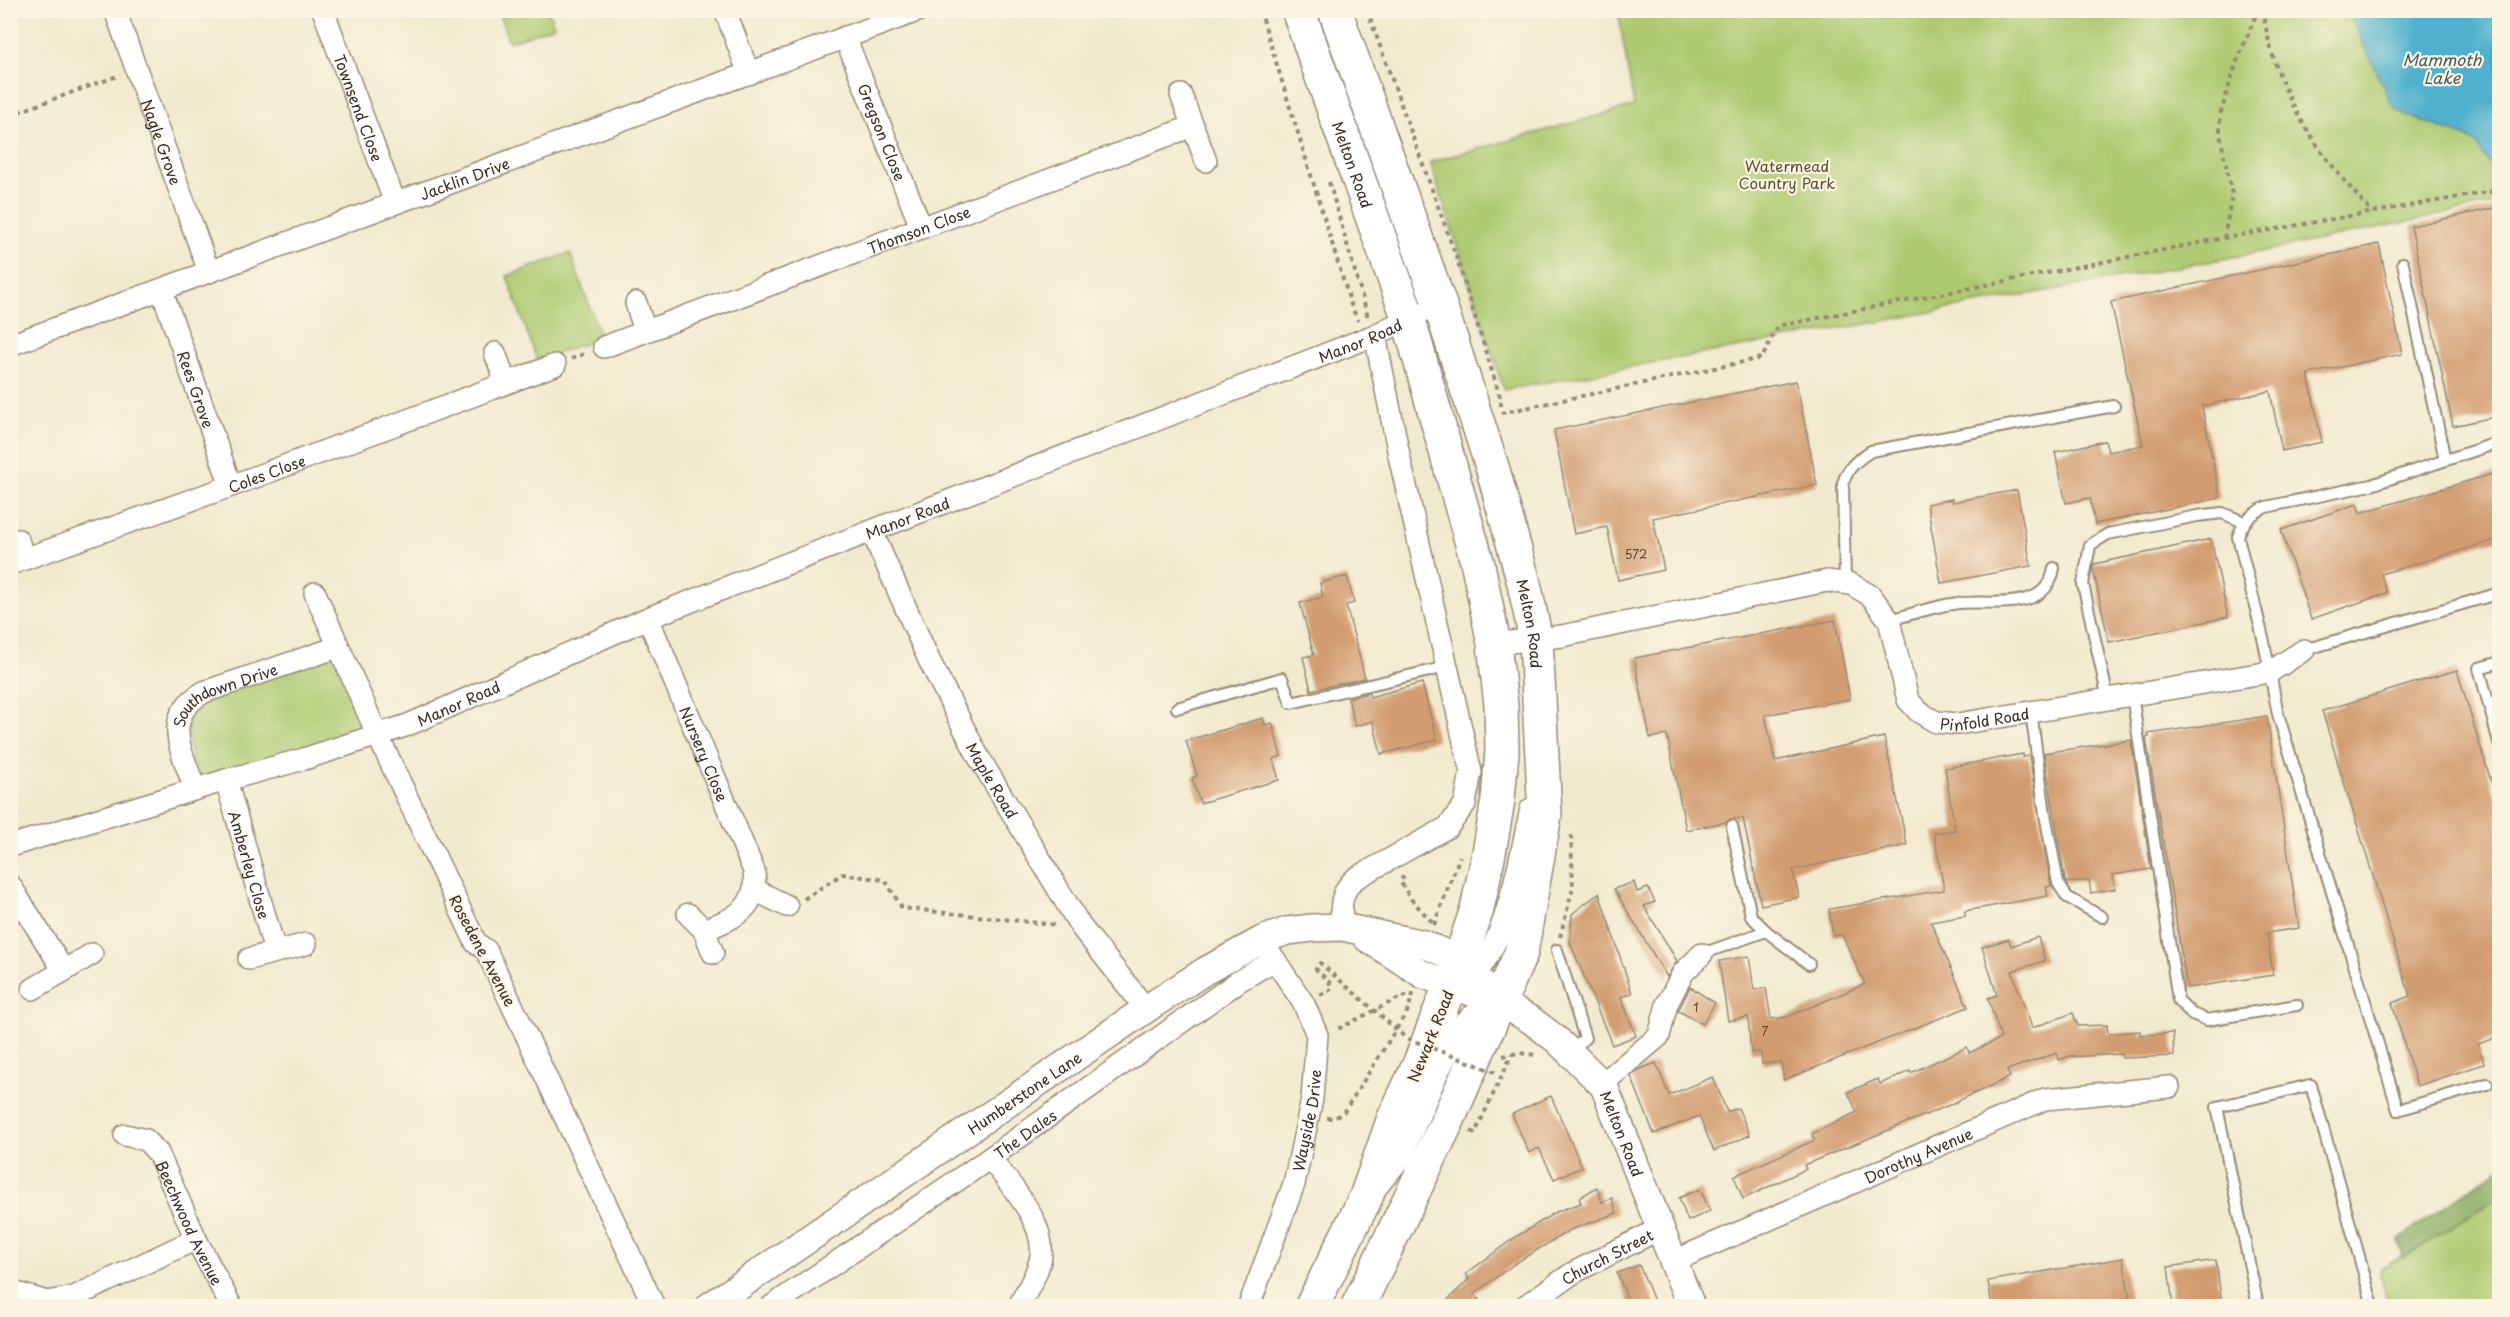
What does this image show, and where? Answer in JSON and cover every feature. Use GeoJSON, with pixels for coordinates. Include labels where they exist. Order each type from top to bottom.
{"type":"FeatureCollection","features":[{"type":"Feature","properties":{"kind":"highway","name":"Melton Road"},"geometry":{"type":"LineString","coordinates":[[1298,10],[1408,317],[1478,565],[1494,644],[1501,705],[1502,751]]}},
{"type":"Feature","properties":{"kind":"highway","name":"Melton Road"},"geometry":{"type":"LineString","coordinates":[[1335,10],[1440,305],[1501,500],[1524,583],[1536,640],[1545,815],[1521,952],[1501,1003]]}},
{"type":"Feature","properties":{"kind":"highway","name":"Newark Road"},"geometry":{"type":"LineString","coordinates":[[1312,1306],[1366,1197],[1394,1118],[1462,973],[1489,853],[1498,800],[1502,751]]}},
{"type":"Feature","properties":{"kind":"highway"},"geometry":{"type":"LineString","coordinates":[[1358,1306],[1447,1122],[1501,1003]]}},
{"type":"Feature","properties":{"kind":"street","name":"Nagle Grove"},"geometry":{"type":"LineString","coordinates":[[115,10],[209,272]]}},
{"type":"Feature","properties":{"kind":"street","name":"Townsend Close"},"geometry":{"type":"LineString","coordinates":[[323,10],[395,203]]}},
{"type":"Feature","properties":{"kind":"street"},"geometry":{"type":"LineString","coordinates":[[725,10],[749,74]]}},
{"type":"Feature","properties":{"kind":"street","name":"Jacklin Drive"},"geometry":{"type":"LineString","coordinates":[[10,345],[162,291],[920,10]]}},
{"type":"Feature","properties":{"kind":"street","name":"Gregson Close"},"geometry":{"type":"LineString","coordinates":[[845,38],[921,227]]}},
{"type":"Feature","properties":{"kind":"street"},"geometry":{"type":"LineString","coordinates":[[1181,95],[1206,161]]}},
{"type":"Feature","properties":{"kind":"street","name":"Thomson Close"},"geometry":{"type":"LineString","coordinates":[[604,347],[1192,126]]}},
{"type":"Feature","properties":{"kind":"street","name":"Rees Grove"},"geometry":{"type":"LineString","coordinates":[[162,291],[231,486]]}},
{"type":"Feature","properties":{"kind":"street"},"geometry":{"type":"LineString","coordinates":[[636,303],[645,331]]}},
{"type":"Feature","properties":{"kind":"street"},"geometry":{"type":"LineString","coordinates":[[1408,317],[1440,305]]}},
{"type":"Feature","properties":{"kind":"street","name":"Manor Road"},"geometry":{"type":"LineString","coordinates":[[378,736],[408,725],[648,618],[1370,336],[1408,317]]}},
{"type":"Feature","properties":{"kind":"street"},"geometry":{"type":"LineString","coordinates":[[1370,336],[1471,772],[1465,804],[1448,827],[1348,884],[1341,901],[1349,929],[1422,974],[1462,973],[1487,959],[1509,899],[1543,759]]}},
{"type":"Feature","properties":{"kind":"street"},"geometry":{"type":"LineString","coordinates":[[495,353],[506,383]]}},
{"type":"Feature","properties":{"kind":"street","name":"Coles Close"},"geometry":{"type":"LineString","coordinates":[[18,555],[231,486],[555,365]]}},
{"type":"Feature","properties":{"kind":"street","name":"Maple Road"},"geometry":{"type":"LineString","coordinates":[[872,532],[929,660],[978,756],[1082,927],[1146,1009]]}},
{"type":"Feature","properties":{"kind":"street","name":"Pinfold Road"},"geometry":{"type":"LineString","coordinates":[[1494,644],[1536,640],[1827,581],[1851,584],[1871,596],[1889,620],[1908,700],[1919,712],[1936,722],[1958,724],[2270,672],[2304,650]]}},
{"type":"Feature","properties":{"kind":"street","name":"Rosedene Avenue"},"geometry":{"type":"LineString","coordinates":[[315,593],[378,736],[476,943],[486,950],[654,1306]]}},
{"type":"Feature","properties":{"kind":"street","name":"Nursery Close"},"geometry":{"type":"LineString","coordinates":[[648,618],[754,871],[755,890]]}},
{"type":"Feature","properties":{"kind":"street","name":"Southdown Drive"},"geometry":{"type":"LineString","coordinates":[[195,789],[178,733],[178,719],[192,699],[204,692],[339,647]]}},
{"type":"Feature","properties":{"kind":"street"},"geometry":{"type":"LineString","coordinates":[[10,846],[378,736]]}},
{"type":"Feature","properties":{"kind":"street","name":"Amberley Close"},"geometry":{"type":"LineString","coordinates":[[226,780],[275,951]]}},
{"type":"Feature","properties":{"kind":"street"},"geometry":{"type":"LineString","coordinates":[[10,885],[64,971]]}},
{"type":"Feature","properties":{"kind":"street"},"geometry":{"type":"LineString","coordinates":[[704,930],[729,920],[742,911],[750,902],[755,890],[787,906]]}},
{"type":"Feature","properties":{"kind":"street"},"geometry":{"type":"LineString","coordinates":[[688,914],[704,930],[713,953]]}},
{"type":"Feature","properties":{"kind":"street","name":"Humberstone Lane"},"geometry":{"type":"LineString","coordinates":[[710,1306],[1146,1009],[1206,971],[1268,950],[1287,931],[1349,929]]}},
{"type":"Feature","properties":{"kind":"street"},"geometry":{"type":"LineString","coordinates":[[249,959],[306,944]]}},
{"type":"Feature","properties":{"kind":"street","name":"Wayside Drive"},"geometry":{"type":"LineString","coordinates":[[1249,1306],[1294,1184],[1312,1100],[1317,1035],[1304,1004],[1268,950]]}},
{"type":"Feature","properties":{"kind":"street","name":"The Dales"},"geometry":{"type":"LineString","coordinates":[[772,1306],[990,1158],[1239,981],[1268,950]]}},
{"type":"Feature","properties":{"kind":"street"},"geometry":{"type":"LineString","coordinates":[[33,989],[92,954]]}},
{"type":"Feature","properties":{"kind":"street"},"geometry":{"type":"LineString","coordinates":[[1602,1084],[1659,1036],[1667,1004],[1683,973],[1702,954]]}},
{"type":"Feature","properties":{"kind":"street","name":"Melton Road"},"geometry":{"type":"LineString","coordinates":[[1462,973],[1501,1003],[1531,1020],[1557,1040],[1602,1084],[1620,1123],[1691,1306]]}},
{"type":"Feature","properties":{"kind":"street"},"geometry":{"type":"LineString","coordinates":[[1366,1197],[1398,1156],[1435,1071],[1453,1037],[1473,1019],[1501,1003]]}},
{"type":"Feature","properties":{"kind":"street","name":"Dorothy Avenue"},"geometry":{"type":"LineString","coordinates":[[1674,1261],[2045,1099],[2169,1087]]}},
{"type":"Feature","properties":{"kind":"street","name":"Beechwood Avenue"},"geometry":{"type":"LineString","coordinates":[[141,1133],[158,1153],[196,1239],[231,1306]]}},
{"type":"Feature","properties":{"kind":"street"},"geometry":{"type":"LineString","coordinates":[[990,1158],[1035,1221],[1041,1238],[1041,1257],[1019,1306]]}},
{"type":"Feature","properties":{"kind":"street","name":"Church Street"},"geometry":{"type":"LineString","coordinates":[[1525,1306],[1573,1273],[1661,1228]]}},
{"type":"Feature","properties":{"kind":"street"},"geometry":{"type":"LineString","coordinates":[[10,1291],[47,1302],[74,1297],[196,1239]]}},
{"type":"Feature","properties":{"kind":"lane"},"geometry":{"type":"LineString","coordinates":[[2403,262],[2445,460]]}},
{"type":"Feature","properties":{"kind":"lane"},"geometry":{"type":"LineString","coordinates":[[1845,583],[1843,483],[1847,470],[1858,459],[1871,451],[2114,406]]}},
{"type":"Feature","properties":{"kind":"lane"},"geometry":{"type":"LineString","coordinates":[[2487,1084],[2398,1110],[2278,714],[2264,642],[2238,537],[2244,522],[2251,514],[2266,507],[2363,488],[2499,442]]}},
{"type":"Feature","properties":{"kind":"lane"},"geometry":{"type":"LineString","coordinates":[[2108,699],[2083,584],[2090,545],[2108,534],[2197,516],[2222,513],[2244,522]]}},
{"type":"Feature","properties":{"kind":"lane"},"geometry":{"type":"LineString","coordinates":[[1889,620],[1952,604],[2030,600],[2043,591],[2052,578],[2054,568]]}},
{"type":"Feature","properties":{"kind":"lane"},"geometry":{"type":"LineString","coordinates":[[2304,650],[2499,593]]}},
{"type":"Feature","properties":{"kind":"lane"},"geometry":{"type":"LineString","coordinates":[[2499,662],[2479,668],[2499,746]]}},
{"type":"Feature","properties":{"kind":"lane"},"geometry":{"type":"LineString","coordinates":[[1177,708],[1282,678],[1291,703],[1447,667]]}},
{"type":"Feature","properties":{"kind":"lane"},"geometry":{"type":"LineString","coordinates":[[2132,694],[2178,999],[2192,1014],[2206,1020],[2297,1005]]}},
{"type":"Feature","properties":{"kind":"lane"},"geometry":{"type":"LineString","coordinates":[[2031,712],[2045,814],[2058,883],[2067,897],[2102,916]]}},
{"type":"Feature","properties":{"kind":"lane"},"geometry":{"type":"LineString","coordinates":[[1732,826],[1751,916],[1766,932],[1809,964]]}},
{"type":"Feature","properties":{"kind":"lane"},"geometry":{"type":"LineString","coordinates":[[1702,954],[1766,932]]}},
{"type":"Feature","properties":{"kind":"lane"},"geometry":{"type":"LineString","coordinates":[[1557,950],[1585,1038],[1570,1053]]}},
{"type":"Feature","properties":{"kind":"lane"},"geometry":{"type":"LineString","coordinates":[[2258,1306],[2217,1107],[2312,1085],[2373,1306]]}},
{"type":"Feature","properties":{"kind":"path"},"geometry":{"type":"LineString","coordinates":[[1260,10],[1351,304],[1370,336]]}},
{"type":"Feature","properties":{"kind":"path"},"geometry":{"type":"LineString","coordinates":[[1367,10],[1457,259],[1501,400],[1501,413],[1762,358],[1778,326],[2224,238],[2499,190]]}},
{"type":"Feature","properties":{"kind":"path"},"geometry":{"type":"LineString","coordinates":[[2224,238],[2232,195],[2220,134],[2220,115],[2236,61],[2258,10]]}},
{"type":"Feature","properties":{"kind":"path"},"geometry":{"type":"LineString","coordinates":[[2263,10],[2266,36],[2277,73],[2293,106],[2314,142],[2339,177],[2374,213]]}},
{"type":"Feature","properties":{"kind":"path"},"geometry":{"type":"LineString","coordinates":[[10,115],[136,69]]}},
{"type":"Feature","properties":{"kind":"path"},"geometry":{"type":"LineString","coordinates":[[1329,181],[1367,313],[1370,336]]}},
{"type":"Feature","properties":{"kind":"path"},"geometry":{"type":"LineString","coordinates":[[555,365],[604,347]]}},
{"type":"Feature","properties":{"kind":"path"},"geometry":{"type":"LineString","coordinates":[[1410,847],[1416,859],[1400,881],[1411,899],[1434,925]]}},
{"type":"Feature","properties":{"kind":"path"},"geometry":{"type":"LineString","coordinates":[[787,906],[800,902],[842,874],[885,880],[902,908],[1082,927]]}},
{"type":"Feature","properties":{"kind":"path"},"geometry":{"type":"LineString","coordinates":[[1331,984],[1316,969],[1320,963],[1406,1038],[1495,1072]]}},
{"type":"Feature","properties":{"kind":"path"},"geometry":{"type":"LineString","coordinates":[[1308,1117],[1335,1118],[1344,1112],[1407,1012],[1413,994],[1399,998],[1339,1029],[1317,1035]]}},
{"type":"Feature","properties":{"kind":"path"},"geometry":{"type":"LineString","coordinates":[[1503,1056],[1512,1054],[1509,1061]]}},
{"type":"Feature","properties":{"kind":"green space"},"geometry":{"type":"Polygon","coordinates":[[[498,11],[549,11],[554,26],[509,42],[498,11]]]}},
{"type":"Feature","properties":{"kind":"green space","name":"Watermead Country Park"},"geometry":{"type":"Polygon","coordinates":[[[1618,11],[2499,11],[2499,203],[2255,253],[1504,390],[1430,162],[1634,106],[1618,11]]]}},
{"type":"Feature","properties":{"kind":"green space"},"geometry":{"type":"Polygon","coordinates":[[[570,253],[601,338],[537,360],[507,276],[570,253]]]}},
{"type":"Feature","properties":{"kind":"green space"},"geometry":{"type":"Polygon","coordinates":[[[338,647],[378,736],[195,789],[184,708],[338,647]]]}},
{"type":"Feature","properties":{"kind":"green space"},"geometry":{"type":"Polygon","coordinates":[[[2499,1168],[2499,1197],[2402,1258],[2399,1239],[2499,1168]]]}},
{"type":"Feature","properties":{"kind":"green space"},"geometry":{"type":"Polygon","coordinates":[[[2499,1197],[2499,1306],[2389,1306],[2379,1270],[2499,1197]]]}},
{"type":"Feature","properties":{"kind":"water","name":"Mammoth Lake"},"geometry":{"type":"Polygon","coordinates":[[[2348,11],[2499,11],[2499,168],[2494,168],[2484,157],[2478,145],[2467,137],[2408,116],[2393,107],[2348,11]]]}},
{"type":"Feature","properties":{"kind":"building"},"geometry":{"type":"Polygon","coordinates":[[[2499,207],[2499,416],[2453,426],[2411,226],[2499,207]]]}},
{"type":"Feature","properties":{"kind":"building"},"geometry":{"type":"Polygon","coordinates":[[[2379,244],[2402,354],[2308,374],[2322,442],[2282,451],[2270,391],[2202,406],[2220,498],[2095,524],[2090,498],[2066,503],[2055,452],[2105,441],[2108,452],[2143,445],[2111,302],[2379,244]]]}},
{"type":"Feature","properties":{"kind":"building"},"geometry":{"type":"Polygon","coordinates":[[[1796,381],[1817,485],[1653,518],[1664,570],[1618,580],[1607,527],[1574,534],[1554,430],[1796,381]]]}},
{"type":"Feature","properties":{"kind":"building"},"geometry":{"type":"Polygon","coordinates":[[[2499,472],[2499,539],[2381,574],[2387,593],[2311,619],[2281,530],[2357,504],[2360,513],[2499,472]]]}},
{"type":"Feature","properties":{"kind":"building"},"geometry":{"type":"Polygon","coordinates":[[[2017,490],[2031,566],[1941,583],[1927,504],[1952,499],[1952,502],[2017,490]]]}},
{"type":"Feature","properties":{"kind":"building"},"geometry":{"type":"Polygon","coordinates":[[[2211,539],[2228,617],[2109,642],[2093,569],[2094,564],[2211,539]]]}},
{"type":"Feature","properties":{"kind":"building"},"geometry":{"type":"Polygon","coordinates":[[[1347,576],[1354,603],[1346,605],[1365,678],[1311,690],[1303,657],[1314,655],[1300,603],[1323,597],[1320,583],[1347,576]]]}},
{"type":"Feature","properties":{"kind":"building"},"geometry":{"type":"Polygon","coordinates":[[[1835,620],[1850,699],[1765,715],[1775,761],[1884,737],[1907,845],[1793,870],[1799,897],[1761,905],[1743,818],[1686,830],[1667,735],[1650,738],[1634,658],[1835,620]]]}},
{"type":"Feature","properties":{"kind":"building"},"geometry":{"type":"Polygon","coordinates":[[[2457,670],[2499,807],[2499,1037],[2478,1044],[2484,1064],[2417,1086],[2392,1003],[2410,996],[2322,711],[2457,670]]]}},
{"type":"Feature","properties":{"kind":"building"},"geometry":{"type":"Polygon","coordinates":[[[1422,683],[1437,740],[1381,754],[1373,721],[1355,726],[1348,698],[1369,693],[1370,697],[1422,683]]]}},
{"type":"Feature","properties":{"kind":"building"},"geometry":{"type":"Polygon","coordinates":[[[2267,716],[2299,928],[2267,933],[2273,975],[2187,988],[2146,738],[2149,737],[2148,734],[2267,716]]]}},
{"type":"Feature","properties":{"kind":"building"},"geometry":{"type":"Polygon","coordinates":[[[1263,718],[1265,725],[1272,723],[1281,756],[1273,759],[1279,780],[1200,803],[1192,778],[1197,776],[1186,741],[1263,718]]]}},
{"type":"Feature","properties":{"kind":"building"},"geometry":{"type":"Polygon","coordinates":[[[2131,740],[2151,869],[2113,875],[2115,889],[2091,893],[2089,880],[2067,883],[2065,880],[2044,753],[2131,740]]]}},
{"type":"Feature","properties":{"kind":"building"},"geometry":{"type":"Polygon","coordinates":[[[2023,754],[2023,757],[2029,756],[2051,886],[2046,887],[2048,896],[1965,911],[1965,916],[1931,922],[1968,1007],[1784,1080],[1781,1062],[1762,1064],[1761,1052],[1751,1053],[1748,1017],[1728,1021],[1719,961],[1749,956],[1754,990],[1766,988],[1771,1019],[1787,1017],[1865,984],[1842,935],[1833,936],[1829,909],[1944,890],[1934,833],[1955,830],[1945,768],[2023,754]]]}},
{"type":"Feature","properties":{"kind":"building"},"geometry":{"type":"Polygon","coordinates":[[[1634,882],[1637,892],[1648,888],[1655,902],[1644,906],[1677,961],[1667,977],[1614,889],[1634,882]]]}},
{"type":"Feature","properties":{"kind":"building"},"geometry":{"type":"Polygon","coordinates":[[[1599,893],[1632,993],[1621,997],[1636,1036],[1612,1045],[1570,942],[1572,914],[1599,893]]]}},
{"type":"Feature","properties":{"kind":"building"},"geometry":{"type":"Polygon","coordinates":[[[2038,937],[2045,961],[2012,971],[2032,1028],[2073,1013],[2078,1026],[2107,1025],[2108,1034],[2140,1031],[2140,1035],[2173,1033],[2174,1056],[2122,1058],[2121,1054],[2067,1057],[2059,1060],[2057,1053],[2007,1070],[2010,1077],[1947,1106],[1804,1165],[1806,1169],[1743,1199],[1734,1176],[1815,1140],[1812,1134],[1857,1112],[1848,1092],[1878,1079],[1880,1084],[1910,1071],[1911,1073],[1967,1047],[1969,1053],[2001,1038],[1988,998],[1997,995],[1982,947],[2009,939],[2011,946],[2038,937]]]}},
{"type":"Feature","properties":{"kind":"building"},"geometry":{"type":"Polygon","coordinates":[[[1690,987],[1715,1003],[1703,1024],[1678,1011],[1690,987]]]}},
{"type":"Feature","properties":{"kind":"building"},"geometry":{"type":"Polygon","coordinates":[[[1656,1063],[1669,1095],[1713,1077],[1727,1112],[1738,1108],[1750,1135],[1714,1151],[1699,1116],[1654,1134],[1631,1076],[1638,1070],[1656,1063]]]}},
{"type":"Feature","properties":{"kind":"building"},"geometry":{"type":"Polygon","coordinates":[[[1551,1096],[1582,1167],[1554,1179],[1539,1148],[1529,1153],[1512,1114],[1551,1096]]]}},
{"type":"Feature","properties":{"kind":"building"},"geometry":{"type":"Polygon","coordinates":[[[1597,1187],[1602,1202],[1612,1198],[1617,1213],[1570,1230],[1514,1264],[1474,1294],[1479,1299],[1471,1306],[1442,1306],[1469,1279],[1466,1274],[1511,1240],[1556,1212],[1581,1203],[1579,1198],[1597,1187]]]}},
{"type":"Feature","properties":{"kind":"building"},"geometry":{"type":"Polygon","coordinates":[[[1700,1189],[1710,1211],[1688,1221],[1679,1198],[1700,1189]]]}},
{"type":"Feature","properties":{"kind":"building"},"geometry":{"type":"Polygon","coordinates":[[[2123,1258],[2131,1306],[1992,1306],[1988,1281],[2123,1258]]]}},
{"type":"Feature","properties":{"kind":"building"},"geometry":{"type":"Polygon","coordinates":[[[2216,1260],[2222,1306],[2173,1306],[2168,1267],[2216,1260]]]}},
{"type":"Feature","properties":{"kind":"building"},"geometry":{"type":"Polygon","coordinates":[[[1639,1265],[1656,1306],[1630,1306],[1617,1273],[1639,1265]]]}}]}
